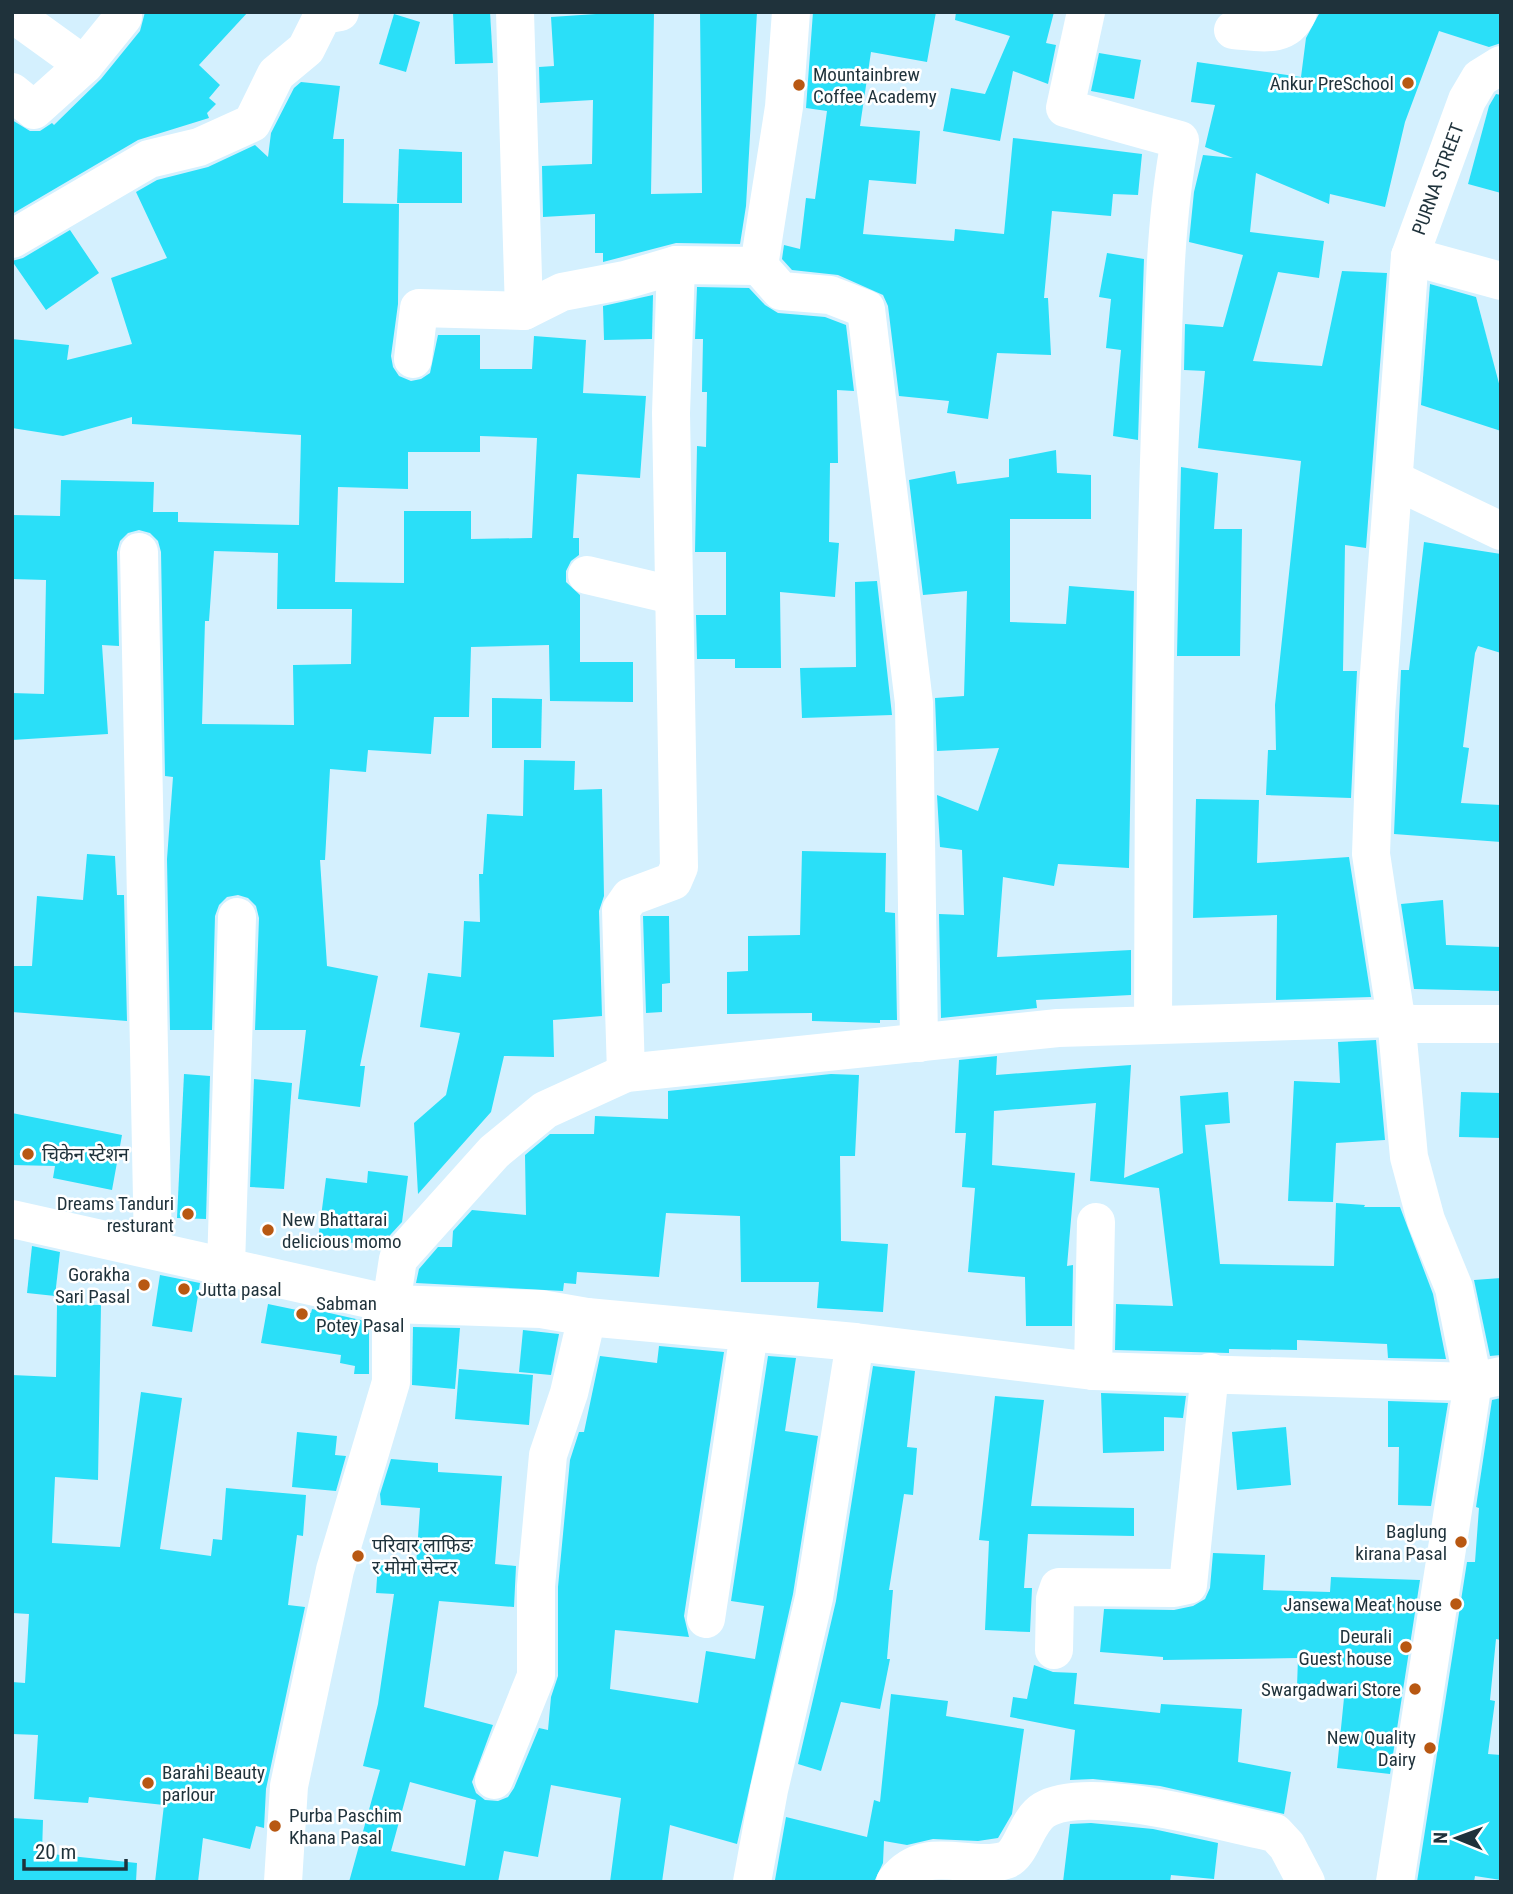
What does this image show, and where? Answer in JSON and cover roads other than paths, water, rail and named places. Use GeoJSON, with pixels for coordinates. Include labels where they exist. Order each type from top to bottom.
{"type":"FeatureCollection","features":[{"type":"Feature","properties":{"kind":"street"},"geometry":{"type":"LineString","coordinates":[[12,92],[34,110],[84,65],[123,17],[123,12]]}},
{"type":"Feature","properties":{"kind":"street"},"geometry":{"type":"LineString","coordinates":[[12,239],[149,159],[199,147],[252,123],[276,74],[306,50],[323,15],[340,12]]}},
{"type":"Feature","properties":{"kind":"street"},"geometry":{"type":"LineString","coordinates":[[515,12],[524,311]]}},
{"type":"Feature","properties":{"kind":"street"},"geometry":{"type":"LineString","coordinates":[[759,266],[784,107],[791,12]]}},
{"type":"Feature","properties":{"kind":"street"},"geometry":{"type":"LineString","coordinates":[[1086,12],[1065,108],[1180,140],[1172,180],[1166,263],[1156,567],[1153,1025]]}},
{"type":"Feature","properties":{"kind":"street"},"geometry":{"type":"LineString","coordinates":[[1233,30],[1277,34],[1294,23],[1298,12]]}},
{"type":"Feature","properties":{"kind":"street"},"geometry":{"type":"LineString","coordinates":[[12,13],[84,65]]}},
{"type":"Feature","properties":{"kind":"street","name":"PURNA STREET"},"geometry":{"type":"LineString","coordinates":[[1501,65],[1480,78],[1468,100],[1410,256],[1501,281]]}},
{"type":"Feature","properties":{"kind":"street"},"geometry":{"type":"LineString","coordinates":[[1395,1882],[1487,1379],[1426,1220],[1409,1157],[1396,1018],[1371,854],[1376,714],[1410,256]]}},
{"type":"Feature","properties":{"kind":"street"},"geometry":{"type":"LineString","coordinates":[[625,1073],[621,910],[630,897],[673,881],[679,867],[672,595],[671,413],[676,265]]}},
{"type":"Feature","properties":{"kind":"street"},"geometry":{"type":"LineString","coordinates":[[413,359],[418,308],[524,311],[562,292],[625,280],[676,265],[759,266],[781,290],[830,295],[866,309],[914,703],[919,1043]]}},
{"type":"Feature","properties":{"kind":"street"},"geometry":{"type":"LineString","coordinates":[[1395,480],[1501,531]]}},
{"type":"Feature","properties":{"kind":"street"},"geometry":{"type":"LineString","coordinates":[[139,552],[153,1249]]}},
{"type":"Feature","properties":{"kind":"street"},"geometry":{"type":"LineString","coordinates":[[587,575],[672,595]]}},
{"type":"Feature","properties":{"kind":"street"},"geometry":{"type":"LineString","coordinates":[[226,1266],[237,917]]}},
{"type":"Feature","properties":{"kind":"street"},"geometry":{"type":"LineString","coordinates":[[282,1882],[289,1786],[335,1570],[391,1382],[391,1304],[398,1259],[494,1152],[545,1110],[625,1073],[1058,1028],[1396,1018],[1410,1024],[1501,1024]]}},
{"type":"Feature","properties":{"kind":"street"},"geometry":{"type":"LineString","coordinates":[[12,1219],[391,1304],[541,1309],[587,1317],[855,1342],[1093,1371],[1487,1379]]}},
{"type":"Feature","properties":{"kind":"street"},"geometry":{"type":"LineString","coordinates":[[1093,1371],[1096,1222]]}},
{"type":"Feature","properties":{"kind":"street"},"geometry":{"type":"LineString","coordinates":[[494,1780],[536,1676],[536,1586],[548,1455],[569,1393],[587,1317]]}},
{"type":"Feature","properties":{"kind":"street"},"geometry":{"type":"LineString","coordinates":[[706,1619],[749,1333]]}},
{"type":"Feature","properties":{"kind":"street"},"geometry":{"type":"LineString","coordinates":[[752,1882],[769,1790],[814,1598],[855,1342]]}},
{"type":"Feature","properties":{"kind":"street"},"geometry":{"type":"LineString","coordinates":[[1054,1650],[1055,1599],[1059,1587],[1174,1588],[1188,1585],[1210,1372]]}},
{"type":"Feature","properties":{"kind":"street"},"geometry":{"type":"LineString","coordinates":[[895,1882],[900,1875],[918,1866],[944,1858],[983,1863],[1007,1860],[1016,1853],[1026,1829],[1043,1810],[1068,1800],[1106,1800],[1276,1833],[1287,1846],[1306,1882]]}},
{"type":"Feature","properties":{"kind":"place","name":"Ankur PreSchool"},"geometry":{"type":"Point","coordinates":[1408,83]}},
{"type":"Feature","properties":{"kind":"place","name":"Mountainbrew Coffee Academy"},"geometry":{"type":"Point","coordinates":[799,85]}},
{"type":"Feature","properties":{"kind":"place","name":"चिकेन स्टेशन"},"geometry":{"type":"Point","coordinates":[28,1154]}},
{"type":"Feature","properties":{"kind":"place","name":"Dreams Tanduri resturant"},"geometry":{"type":"Point","coordinates":[188,1214]}},
{"type":"Feature","properties":{"kind":"place","name":"New Bhattarai delicious momo"},"geometry":{"type":"Point","coordinates":[268,1230]}},
{"type":"Feature","properties":{"kind":"place","name":"Gorakha Sari Pasal"},"geometry":{"type":"Point","coordinates":[144,1285]}},
{"type":"Feature","properties":{"kind":"place","name":"Jutta pasal"},"geometry":{"type":"Point","coordinates":[184,1289]}},
{"type":"Feature","properties":{"kind":"place","name":"Sabman Potey Pasal"},"geometry":{"type":"Point","coordinates":[302,1314]}},
{"type":"Feature","properties":{"kind":"place","name":"Baglung kirana Pasal"},"geometry":{"type":"Point","coordinates":[1461,1542]}},
{"type":"Feature","properties":{"kind":"place","name":"परिवार लाफिङ र मोमो सेन्टर"},"geometry":{"type":"Point","coordinates":[358,1556]}},
{"type":"Feature","properties":{"kind":"place","name":"Jansewa Meat house"},"geometry":{"type":"Point","coordinates":[1456,1604]}},
{"type":"Feature","properties":{"kind":"place","name":"Deurali Guest house"},"geometry":{"type":"Point","coordinates":[1406,1647]}},
{"type":"Feature","properties":{"kind":"place","name":"Swargadwari Store"},"geometry":{"type":"Point","coordinates":[1415,1689]}},
{"type":"Feature","properties":{"kind":"place","name":"New Quality Dairy"},"geometry":{"type":"Point","coordinates":[1430,1748]}},
{"type":"Feature","properties":{"kind":"place","name":"Barahi Beauty parlour"},"geometry":{"type":"Point","coordinates":[148,1783]}},
{"type":"Feature","properties":{"kind":"place","name":"Purba Paschim Khana Pasal"},"geometry":{"type":"Point","coordinates":[275,1826]}}]}
